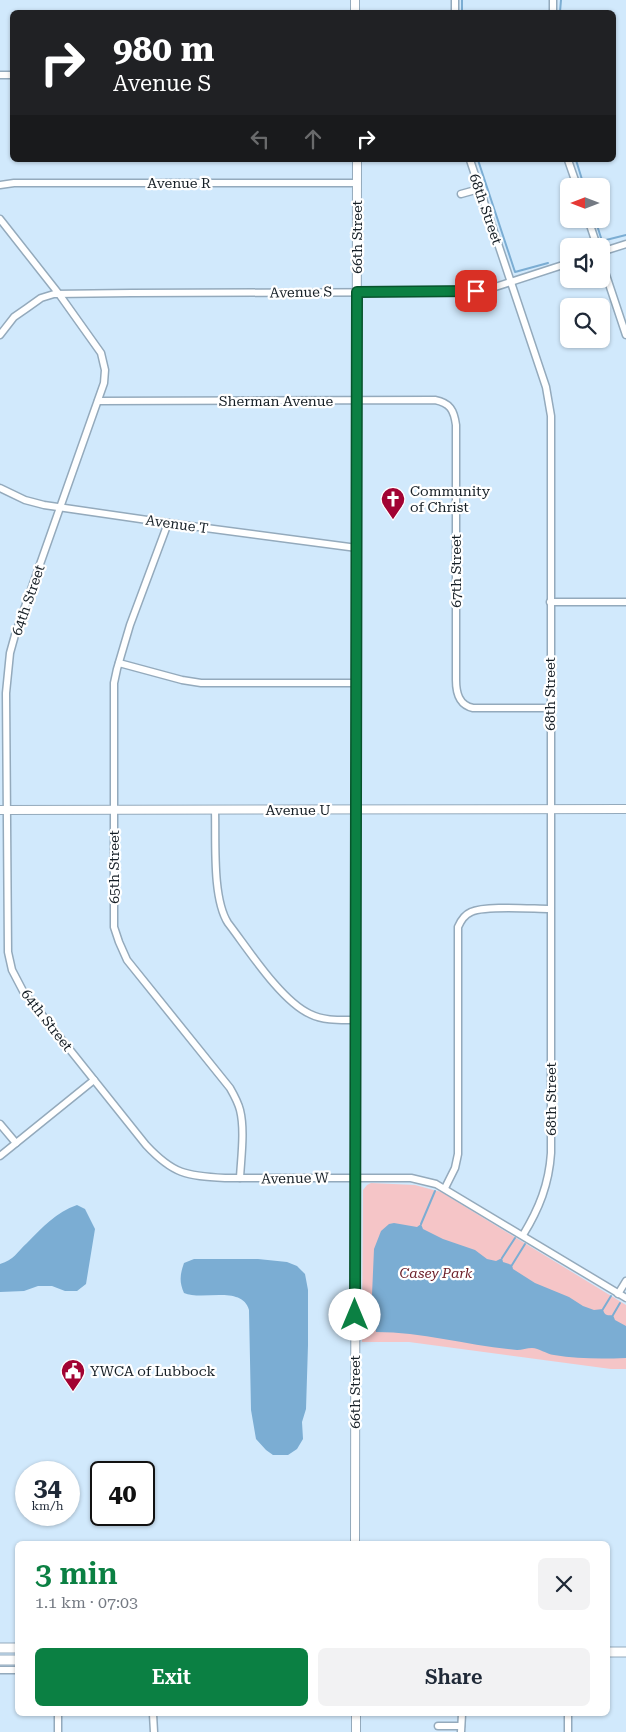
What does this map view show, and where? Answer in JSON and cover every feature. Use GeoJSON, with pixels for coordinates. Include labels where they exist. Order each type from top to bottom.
{"type":"FeatureCollection","features":[{"type":"Feature","properties":{"kind":"main road"},"geometry":{"type":"LineString","coordinates":[[0,1648],[15,1648]]}},
{"type":"Feature","properties":{"kind":"main road"},"geometry":{"type":"LineString","coordinates":[[610,1652],[626,1652]]}},
{"type":"Feature","properties":{"kind":"main road"},"geometry":{"type":"LineString","coordinates":[[0,1660],[15,1660]]}},
{"type":"Feature","properties":{"kind":"street","name":"66th Street"},"geometry":{"type":"LineString","coordinates":[[355,1541],[357,162]]}},
{"type":"Feature","properties":{"kind":"street","name":"68th Street"},"geometry":{"type":"LineString","coordinates":[[471,162],[546,386],[550,406],[550,1166],[541,1203],[523,1235]]}},
{"type":"Feature","properties":{"kind":"street"},"geometry":{"type":"LineString","coordinates":[[569,162],[574,178]]}},
{"type":"Feature","properties":{"kind":"street","name":"Avenue R"},"geometry":{"type":"LineString","coordinates":[[0,185],[14,183],[357,183]]}},
{"type":"Feature","properties":{"kind":"street"},"geometry":{"type":"LineString","coordinates":[[461,194],[479,188]]}},
{"type":"Feature","properties":{"kind":"street","name":"64th Street"},"geometry":{"type":"LineString","coordinates":[[0,219],[59,294],[104,359],[106,370],[98,401],[10,653],[6,693],[3,810],[8,952],[12,970],[23,991],[94,1080]]}},
{"type":"Feature","properties":{"kind":"street"},"geometry":{"type":"LineString","coordinates":[[610,249],[626,244]]}},
{"type":"Feature","properties":{"kind":"street","name":"Avenue S"},"geometry":{"type":"LineString","coordinates":[[0,335],[14,318],[41,298],[59,294],[464,292],[489,289],[560,266]]}},
{"type":"Feature","properties":{"kind":"street"},"geometry":{"type":"LineString","coordinates":[[610,287],[626,335]]}},
{"type":"Feature","properties":{"kind":"street","name":"Sherman Avenue"},"geometry":{"type":"LineString","coordinates":[[98,401],[435,400],[451,407]]}},
{"type":"Feature","properties":{"kind":"street","name":"67th Street"},"geometry":{"type":"LineString","coordinates":[[451,407],[454,412],[456,425],[456,680],[458,696],[468,707],[550,708]]}},
{"type":"Feature","properties":{"kind":"street","name":"Avenue T"},"geometry":{"type":"LineString","coordinates":[[0,488],[26,500],[60,508],[357,548]]}},
{"type":"Feature","properties":{"kind":"street","name":"65th Street"},"geometry":{"type":"LineString","coordinates":[[168,524],[130,625],[114,684],[114,927],[127,960],[230,1088],[240,1112],[240,1178]]}},
{"type":"Feature","properties":{"kind":"street"},"geometry":{"type":"LineString","coordinates":[[550,602],[626,602]]}},
{"type":"Feature","properties":{"kind":"street"},"geometry":{"type":"LineString","coordinates":[[119,663],[182,680],[201,683],[357,683]]}},
{"type":"Feature","properties":{"kind":"street","name":"Avenue U"},"geometry":{"type":"LineString","coordinates":[[3,810],[626,809]]}},
{"type":"Feature","properties":{"kind":"street"},"geometry":{"type":"LineString","coordinates":[[214,810],[218,896],[222,912],[228,923],[283,994],[297,1007],[310,1015],[326,1020],[355,1020]]}},
{"type":"Feature","properties":{"kind":"street"},"geometry":{"type":"LineString","coordinates":[[445,1188],[455,1168],[458,1154],[458,934],[461,921],[467,914],[484,909],[550,909]]}},
{"type":"Feature","properties":{"kind":"street"},"geometry":{"type":"LineString","coordinates":[[0,1156],[94,1080]]}},
{"type":"Feature","properties":{"kind":"street","name":"Avenue W"},"geometry":{"type":"LineString","coordinates":[[94,1080],[160,1160],[184,1174],[198,1177],[240,1178],[411,1178],[436,1184],[626,1298]]}},
{"type":"Feature","properties":{"kind":"street"},"geometry":{"type":"LineString","coordinates":[[0,1124],[16,1143]]}},
{"type":"Feature","properties":{"kind":"street"},"geometry":{"type":"LineString","coordinates":[[618,1294],[626,1281]]}},
{"type":"Feature","properties":{"kind":"street"},"geometry":{"type":"LineString","coordinates":[[0,1670],[15,1670]]}},
{"type":"Feature","properties":{"kind":"street"},"geometry":{"type":"LineString","coordinates":[[58,1716],[58,1732]]}},
{"type":"Feature","properties":{"kind":"street"},"geometry":{"type":"LineString","coordinates":[[153,1716],[154,1732]]}},
{"type":"Feature","properties":{"kind":"street"},"geometry":{"type":"LineString","coordinates":[[356,1716],[356,1732]]}},
{"type":"Feature","properties":{"kind":"street"},"geometry":{"type":"LineString","coordinates":[[438,1726],[461,1729],[462,1716]]}},
{"type":"Feature","properties":{"kind":"street"},"geometry":{"type":"LineString","coordinates":[[568,1716],[568,1732]]}},
{"type":"Feature","properties":{"kind":"green space","name":"Casey Park"},"geometry":{"type":"Polygon","coordinates":[[[371,1183],[415,1185],[441,1192],[626,1305],[626,1369],[611,1369],[409,1342],[362,1342],[363,1190],[371,1183]]]}},
{"type":"Feature","properties":{"kind":"water"},"geometry":{"type":"Polygon","coordinates":[[[77,1205],[85,1209],[95,1229],[86,1284],[77,1291],[65,1291],[52,1286],[38,1286],[24,1291],[0,1292],[0,1264],[12,1258],[56,1216],[77,1205]]]}},
{"type":"Feature","properties":{"kind":"water","name":"Casey Park"},"geometry":{"type":"Polygon","coordinates":[[[394,1223],[417,1227],[421,1224],[423,1229],[443,1239],[475,1250],[487,1259],[496,1261],[502,1258],[503,1262],[512,1265],[513,1269],[535,1283],[569,1297],[583,1306],[594,1310],[603,1309],[606,1315],[613,1315],[615,1320],[626,1326],[626,1358],[572,1357],[551,1354],[535,1348],[517,1350],[412,1334],[376,1332],[372,1295],[374,1249],[381,1231],[389,1224],[394,1223]]]}},
{"type":"Feature","properties":{"kind":"water"},"geometry":{"type":"Polygon","coordinates":[[[194,1259],[258,1259],[287,1262],[297,1266],[305,1274],[308,1290],[306,1409],[302,1422],[303,1439],[297,1449],[288,1455],[273,1455],[256,1439],[251,1410],[249,1310],[245,1302],[238,1298],[184,1293],[181,1274],[184,1263],[194,1259]]]}},
{"type":"Feature","properties":{"kind":"waterway"},"geometry":{"type":"LineString","coordinates":[[462,0],[462,10]]}},
{"type":"Feature","properties":{"kind":"waterway"},"geometry":{"type":"LineString","coordinates":[[560,10],[561,0]]}},
{"type":"Feature","properties":{"kind":"waterway"},"geometry":{"type":"LineString","coordinates":[[479,162],[515,272],[548,263]]}},
{"type":"Feature","properties":{"kind":"waterway"},"geometry":{"type":"LineString","coordinates":[[577,162],[582,178]]}},
{"type":"Feature","properties":{"kind":"waterway"},"geometry":{"type":"LineString","coordinates":[[598,228],[602,241],[626,235]]}},
{"type":"Feature","properties":{"kind":"waterway"},"geometry":{"type":"LineString","coordinates":[[421,1224],[435,1191]]}},
{"type":"Feature","properties":{"kind":"waterway"},"geometry":{"type":"LineString","coordinates":[[502,1258],[515,1238]]}},
{"type":"Feature","properties":{"kind":"waterway"},"geometry":{"type":"LineString","coordinates":[[512,1265],[525,1244]]}},
{"type":"Feature","properties":{"kind":"waterway"},"geometry":{"type":"LineString","coordinates":[[603,1309],[611,1296]]}},
{"type":"Feature","properties":{"kind":"waterway"},"geometry":{"type":"LineString","coordinates":[[613,1315],[620,1303]]}},
{"type":"Feature","properties":{"kind":"place","name":"Community of Christ"},"geometry":{"type":"Point","coordinates":[393,520]}},
{"type":"Feature","properties":{"kind":"place","name":"YWCA of Lubbock"},"geometry":{"type":"Point","coordinates":[73,1392]}},
{"type":"Feature","properties":{"kind":"route"},"geometry":{"type":"LineString","coordinates":[[355,1315],[357,292],[476,291]]}}]}
